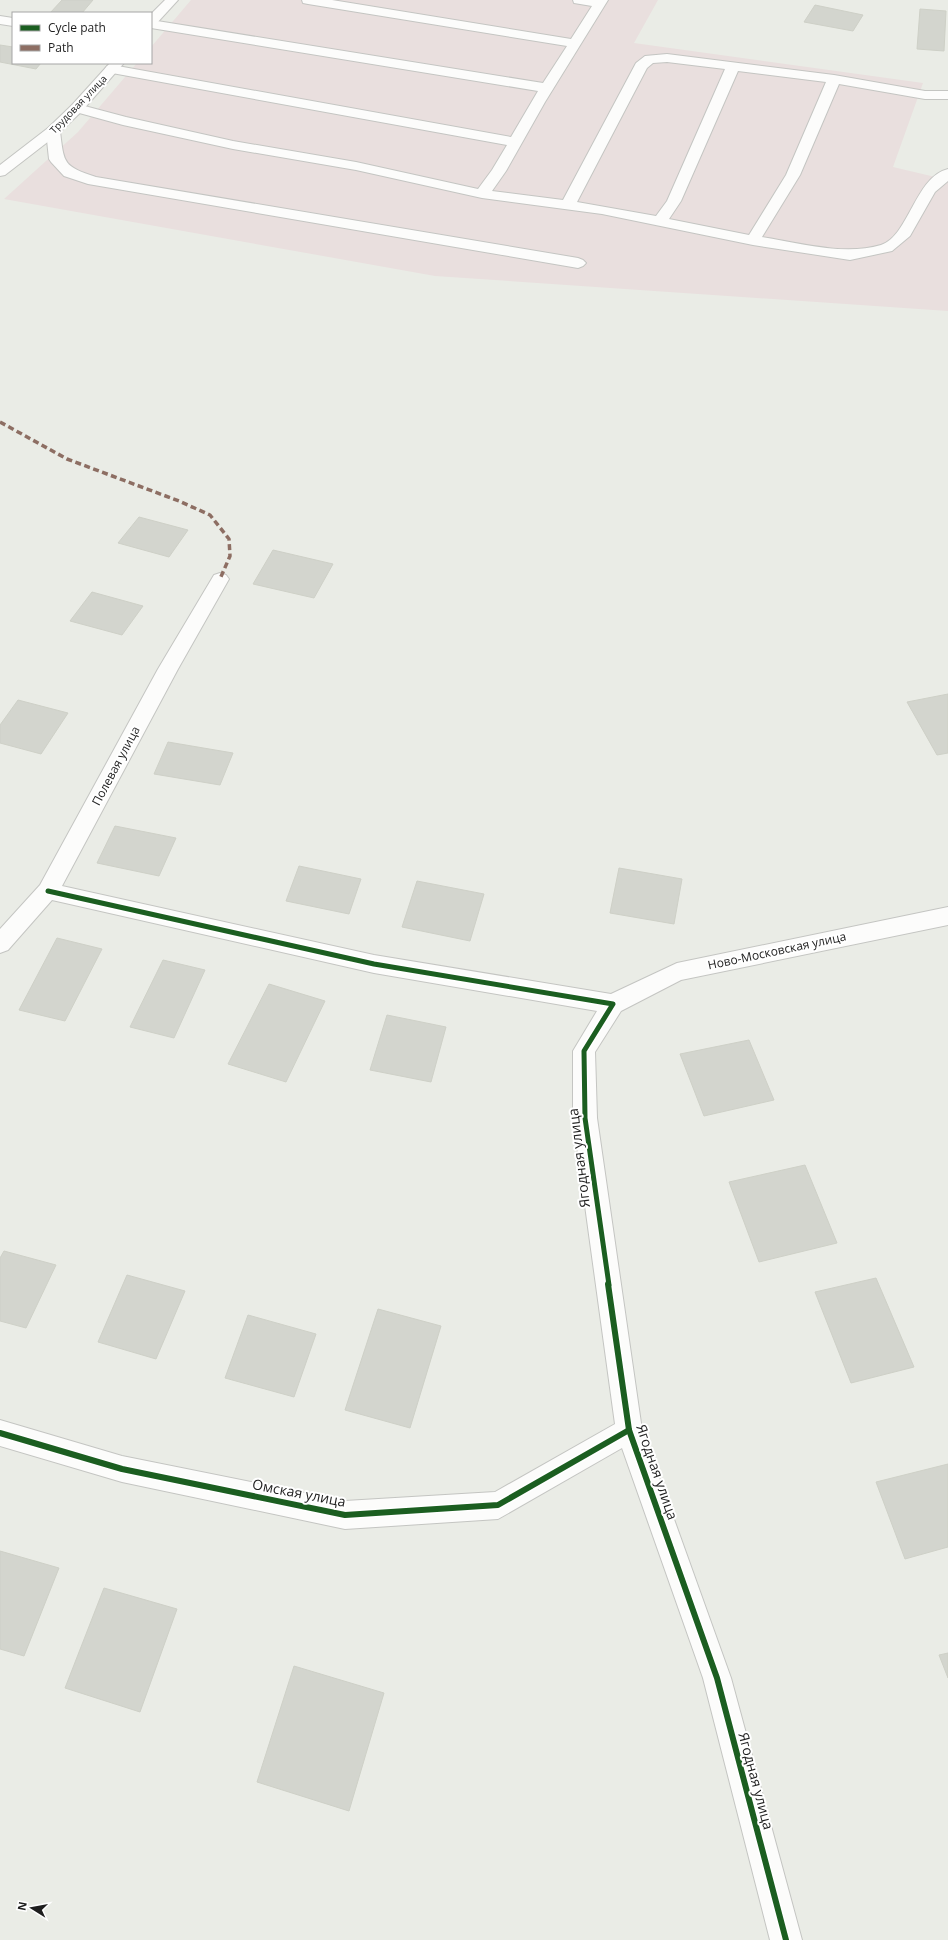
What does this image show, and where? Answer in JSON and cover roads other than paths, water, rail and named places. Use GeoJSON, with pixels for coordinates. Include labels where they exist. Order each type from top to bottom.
{"type":"FeatureCollection","features":[{"type":"Feature","properties":{"kind":"street"},"geometry":{"type":"LineString","coordinates":[[152,22],[172,0]]}},
{"type":"Feature","properties":{"kind":"street"},"geometry":{"type":"LineString","coordinates":[[308,0],[574,43]]}},
{"type":"Feature","properties":{"kind":"street"},"geometry":{"type":"LineString","coordinates":[[482,194],[499,171],[546,88],[600,2],[579,0]]}},
{"type":"Feature","properties":{"kind":"street"},"geometry":{"type":"LineString","coordinates":[[0,20],[12,22]]}},
{"type":"Feature","properties":{"kind":"street"},"geometry":{"type":"LineString","coordinates":[[152,23],[546,88]]}},
{"type":"Feature","properties":{"kind":"street"},"geometry":{"type":"LineString","coordinates":[[568,205],[641,66],[650,59],[667,58],[834,79],[925,94],[948,95]]}},
{"type":"Feature","properties":{"kind":"street"},"geometry":{"type":"LineString","coordinates":[[114,66],[515,142]]}},
{"type":"Feature","properties":{"kind":"street","name":"Трудовая улица"},"geometry":{"type":"LineString","coordinates":[[0,172],[53,131],[77,108],[114,66]]}},
{"type":"Feature","properties":{"kind":"street"},"geometry":{"type":"LineString","coordinates":[[661,220],[674,201],[733,66]]}},
{"type":"Feature","properties":{"kind":"street"},"geometry":{"type":"LineString","coordinates":[[753,240],[794,175],[834,79]]}},
{"type":"Feature","properties":{"kind":"street"},"geometry":{"type":"LineString","coordinates":[[77,108],[123,121],[233,145],[356,166],[482,194],[568,205],[661,220],[753,240],[850,255],[887,248],[905,234],[929,190],[948,173]]}},
{"type":"Feature","properties":{"kind":"street"},"geometry":{"type":"LineString","coordinates":[[53,131],[56,159],[69,173],[93,181],[578,263]]}},
{"type":"Feature","properties":{"kind":"street","name":"Полевая улица"},"geometry":{"type":"LineString","coordinates":[[0,944],[48,891],[168,669],[220,579]]}},
{"type":"Feature","properties":{"kind":"street"},"geometry":{"type":"LineString","coordinates":[[48,891],[374,964],[612,1004]]}},
{"type":"Feature","properties":{"kind":"street","name":"Ново-Московская улица"},"geometry":{"type":"LineString","coordinates":[[612,1004],[677,972],[948,916]]}},
{"type":"Feature","properties":{"kind":"street","name":"Ягодная улица"},"geometry":{"type":"LineString","coordinates":[[612,1004],[584,1051],[585,1118],[629,1430],[717,1678],[786,1940]]}},
{"type":"Feature","properties":{"kind":"street","name":"Омская улица"},"geometry":{"type":"LineString","coordinates":[[0,1433],[122,1469],[345,1515],[498,1504],[629,1430]]}}]}
